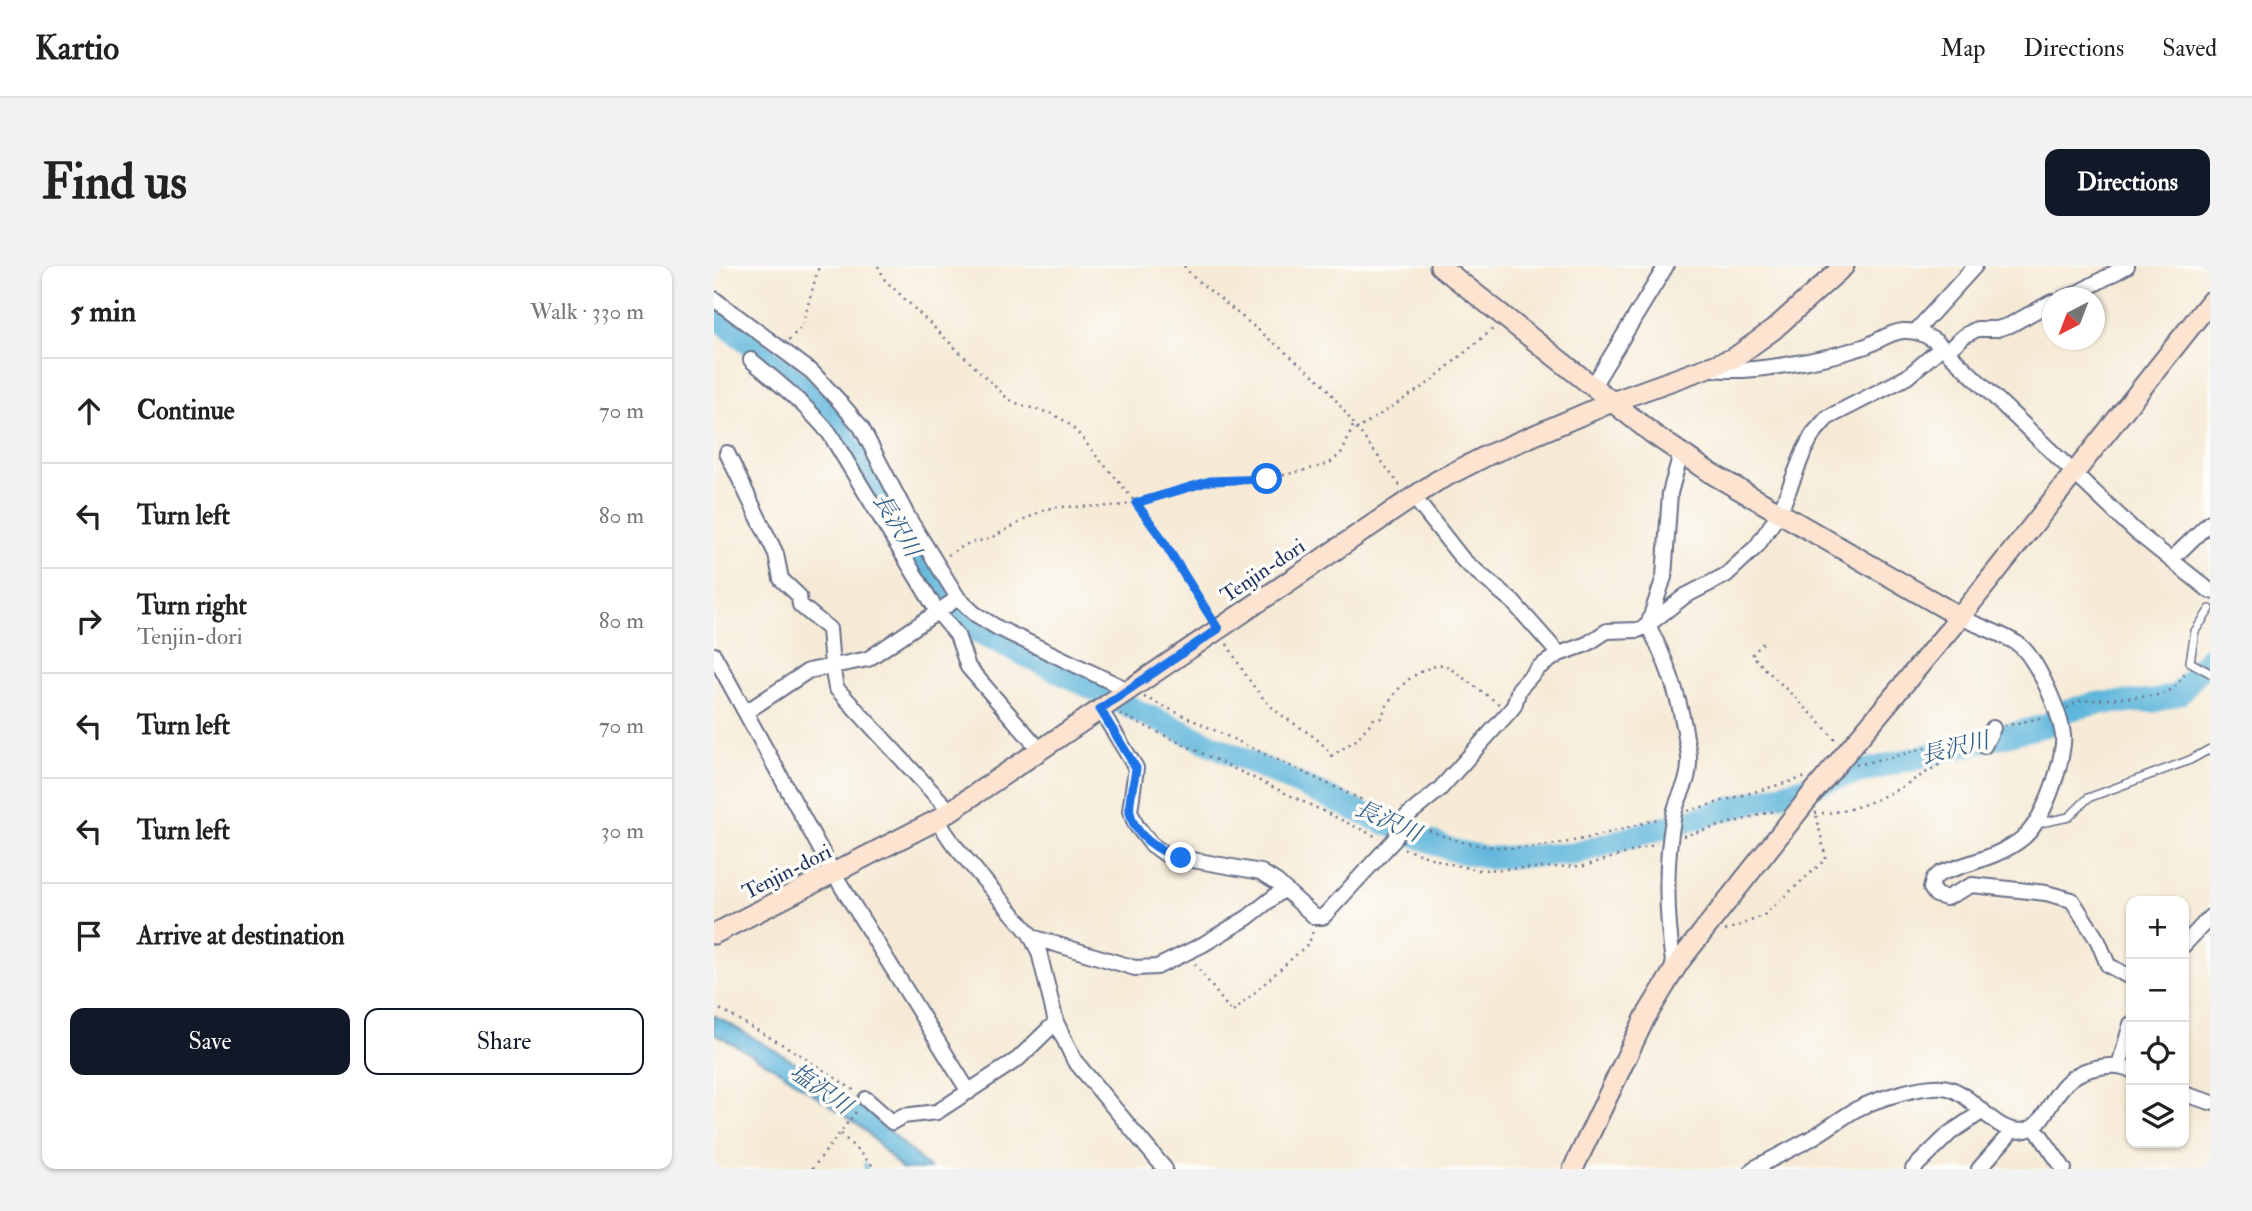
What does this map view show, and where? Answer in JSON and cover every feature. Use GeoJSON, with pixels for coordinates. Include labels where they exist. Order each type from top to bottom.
{"type":"FeatureCollection","features":[{"type":"Feature","properties":{"kind":"street"},"geometry":{"type":"LineString","coordinates":[[1440,266],[1681,453],[1960,617],[2018,644],[2033,658],[2058,718],[2064,742],[2043,808],[2035,824],[2023,838],[1994,855],[1941,873],[1934,878],[1931,888],[1936,895],[1946,898],[1972,885],[2046,893],[2072,900],[2098,941],[2108,965],[2126,975]]}},
{"type":"Feature","properties":{"kind":"street"},"geometry":{"type":"LineString","coordinates":[[1593,386],[1666,266]]}},
{"type":"Feature","properties":{"kind":"street","name":"Tenjin-dori"},"geometry":{"type":"LineString","coordinates":[[714,934],[943,816],[1411,497],[1488,455],[1612,402],[1734,358],[1752,347],[1844,266]]}},
{"type":"Feature","properties":{"kind":"street"},"geometry":{"type":"LineString","coordinates":[[1916,331],[1975,266]]}},
{"type":"Feature","properties":{"kind":"street"},"geometry":{"type":"LineString","coordinates":[[2089,287],[2127,266]]}},
{"type":"Feature","properties":{"kind":"street"},"geometry":{"type":"LineString","coordinates":[[714,299],[812,372],[861,427],[909,519],[958,598],[975,614],[998,628],[1127,690]]}},
{"type":"Feature","properties":{"kind":"street"},"geometry":{"type":"LineString","coordinates":[[1103,707],[1136,768],[1130,811],[1136,825],[1151,844],[1165,854],[1261,872],[1315,917],[1323,917],[1392,842],[1408,816],[1439,790],[1514,706],[1519,689],[1538,668],[1559,654],[1587,644],[1607,631],[1638,630],[1648,625],[1685,596],[1726,575],[1757,546],[1780,512],[1813,434],[1827,418],[1907,377],[1977,329],[2010,326],[2042,308]]}},
{"type":"Feature","properties":{"kind":"street"},"geometry":{"type":"LineString","coordinates":[[1573,1169],[1645,1018],[1674,969],[1809,798],[1960,617],[2208,308]]}},
{"type":"Feature","properties":{"kind":"street"},"geometry":{"type":"LineString","coordinates":[[1708,368],[1723,371],[1796,363],[1863,347],[1900,331],[1916,331],[1927,335],[1945,349],[2135,531],[2210,591]]}},
{"type":"Feature","properties":{"kind":"street"},"geometry":{"type":"LineString","coordinates":[[751,360],[785,387],[830,434],[938,611],[957,635],[968,667],[1040,750]]}},
{"type":"Feature","properties":{"kind":"street"},"geometry":{"type":"LineString","coordinates":[[727,453],[776,554],[781,579],[799,596],[800,605],[829,629],[836,688],[943,816],[954,845],[1032,937],[1039,952],[1056,1022],[1074,1060],[1165,1169]]}},
{"type":"Feature","properties":{"kind":"street"},"geometry":{"type":"LineString","coordinates":[[1674,969],[1667,924],[1666,886],[1674,815],[1688,779],[1690,760],[1679,702],[1668,663],[1648,625],[1664,577],[1670,493],[1681,453]]}},
{"type":"Feature","properties":{"kind":"street"},"geometry":{"type":"LineString","coordinates":[[1411,497],[1464,561],[1512,601],[1559,654]]}},
{"type":"Feature","properties":{"kind":"street"},"geometry":{"type":"LineString","coordinates":[[2171,560],[2210,522]]}},
{"type":"Feature","properties":{"kind":"street"},"geometry":{"type":"LineString","coordinates":[[746,712],[807,671],[868,659],[958,598]]}},
{"type":"Feature","properties":{"kind":"street"},"geometry":{"type":"LineString","coordinates":[[714,655],[834,874],[969,1091]]}},
{"type":"Feature","properties":{"kind":"street"},"geometry":{"type":"LineString","coordinates":[[1984,746],[1992,728]]}},
{"type":"Feature","properties":{"kind":"street"},"geometry":{"type":"LineString","coordinates":[[1032,937],[1135,968],[1157,967],[1247,918],[1284,889]]}},
{"type":"Feature","properties":{"kind":"street"},"geometry":{"type":"LineString","coordinates":[[2189,941],[2207,926]]}},
{"type":"Feature","properties":{"kind":"street"},"geometry":{"type":"LineString","coordinates":[[864,1102],[892,1122],[903,1116],[937,1112],[1018,1059],[1056,1022]]}},
{"type":"Feature","properties":{"kind":"street"},"geometry":{"type":"LineString","coordinates":[[1753,1169],[1813,1137],[1858,1108],[1903,1093],[1929,1088],[1948,1087],[2013,1130],[2027,1130],[2034,1126],[2059,1089],[2071,1077],[2096,1067],[2125,1068]]}},
{"type":"Feature","properties":{"kind":"street"},"geometry":{"type":"LineString","coordinates":[[2189,1096],[2210,1102]]}},
{"type":"Feature","properties":{"kind":"street"},"geometry":{"type":"LineString","coordinates":[[1913,1169],[1950,1133],[1983,1111]]}},
{"type":"Feature","properties":{"kind":"street"},"geometry":{"type":"LineString","coordinates":[[2034,1126],[2064,1169]]}},
{"type":"Feature","properties":{"kind":"street"},"geometry":{"type":"LineString","coordinates":[[1979,1169],[2013,1130]]}},
{"type":"Feature","properties":{"kind":"lane"},"geometry":{"type":"LineString","coordinates":[[2208,672],[2192,664],[2195,631],[2210,609]]}},
{"type":"Feature","properties":{"kind":"lane"},"geometry":{"type":"LineString","coordinates":[[2035,824],[2069,817],[2088,798],[2190,760],[2210,749]]}},
{"type":"Feature","properties":{"kind":"path"},"geometry":{"type":"LineString","coordinates":[[782,348],[802,326],[818,266]]}},
{"type":"Feature","properties":{"kind":"path"},"geometry":{"type":"LineString","coordinates":[[878,266],[885,280],[1006,397],[1015,403],[1056,415],[1068,423],[1117,478],[1160,536],[1218,629],[1246,680],[1275,710],[1328,748],[1332,758],[1356,740],[1374,719],[1381,718],[1389,699],[1404,682],[1430,667],[1444,664],[1508,712]]}},
{"type":"Feature","properties":{"kind":"path"},"geometry":{"type":"LineString","coordinates":[[1184,266],[1191,275],[1323,383],[1356,430],[1411,497]]}},
{"type":"Feature","properties":{"kind":"path"},"geometry":{"type":"LineString","coordinates":[[1356,430],[1427,384],[1505,318]]}},
{"type":"Feature","properties":{"kind":"path"},"geometry":{"type":"LineString","coordinates":[[936,562],[969,543],[989,539],[1043,510],[1057,507],[1117,506],[1210,481],[1267,479],[1322,466],[1333,461],[1343,451],[1353,426]]}},
{"type":"Feature","properties":{"kind":"path"},"geometry":{"type":"LineString","coordinates":[[1763,643],[1752,655],[1776,681],[1812,712],[1839,762],[1866,765],[1877,758],[1886,759],[1941,745],[1992,728],[2058,718],[2080,701],[2161,695],[2171,691],[2180,682],[2192,664]]}},
{"type":"Feature","properties":{"kind":"path"},"geometry":{"type":"LineString","coordinates":[[1127,690],[1404,821],[1450,839],[1478,846],[1518,847],[1573,843],[1674,815],[1809,798],[1833,813],[1860,807],[1958,754],[1984,746]]}},
{"type":"Feature","properties":{"kind":"path"},"geometry":{"type":"LineString","coordinates":[[1103,707],[1392,842],[1450,864],[1478,870],[1584,866],[1671,837],[1809,798]]}},
{"type":"Feature","properties":{"kind":"path"},"geometry":{"type":"LineString","coordinates":[[1701,934],[1722,932],[1763,916],[1826,859],[1809,798]]}},
{"type":"Feature","properties":{"kind":"path"},"geometry":{"type":"LineString","coordinates":[[1187,953],[1232,1013],[1309,943],[1318,917]]}},
{"type":"Feature","properties":{"kind":"path"},"geometry":{"type":"LineString","coordinates":[[714,1006],[794,1051],[864,1102],[812,1169]]}},
{"type":"Feature","properties":{"kind":"path"},"geometry":{"type":"LineString","coordinates":[[842,1131],[876,1169]]}},
{"type":"Feature","properties":{"kind":"water","name":"塩沢川"},"geometry":{"type":"Polygon","coordinates":[[[714,1015],[812,1072],[875,1117],[930,1169],[902,1169],[864,1129],[783,1073],[714,1033],[714,1015]]]}},
{"type":"Feature","properties":{"kind":"waterway","name":"長沢川"},"geometry":{"type":"LineString","coordinates":[[714,316],[791,376],[831,415],[938,593],[962,624],[1140,712],[1382,822],[1452,850],[1489,858],[1573,854],[1844,776],[2047,725],[2068,710],[2099,703],[2155,701],[2179,694],[2210,657]]}},
{"type":"Feature","properties":{"kind":"waterway"},"geometry":{"type":"LineString","coordinates":[[865,1164],[866,1169]]}},
{"type":"Feature","properties":{"kind":"route"},"geometry":{"type":"LineString","coordinates":[[1181,858],[1165,854],[1151,844],[1136,825],[1130,811],[1136,768],[1100,709],[1218,629],[1160,536],[1136,503],[1210,481],[1267,479]]}}]}
